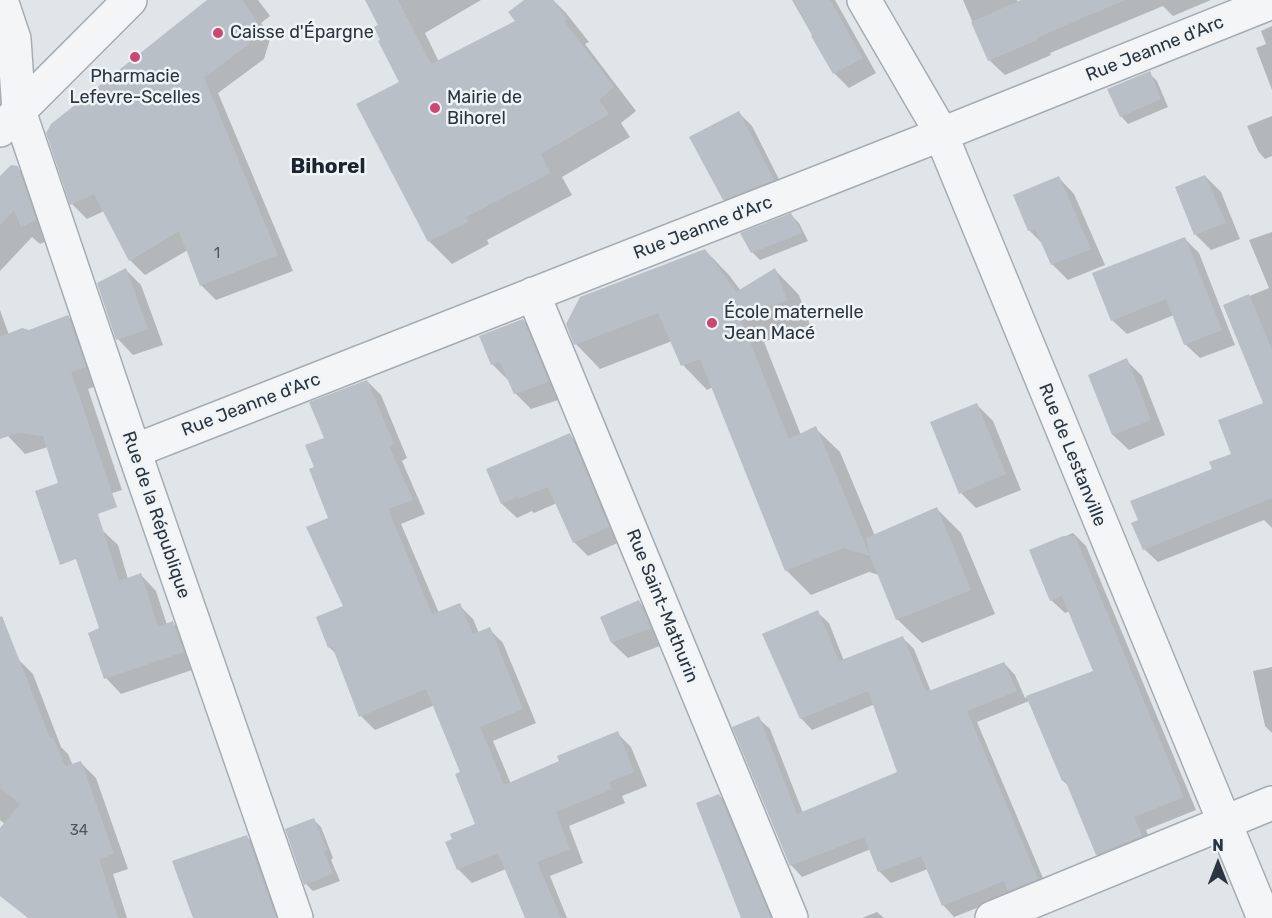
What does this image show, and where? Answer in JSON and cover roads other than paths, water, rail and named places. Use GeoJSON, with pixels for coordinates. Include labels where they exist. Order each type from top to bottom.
{"type":"FeatureCollection","features":[{"type":"Feature","properties":{"kind":"street","name":"Rue de la République"},"geometry":{"type":"LineString","coordinates":[[1,0],[14,39],[9,120],[134,451],[296,918]]}},
{"type":"Feature","properties":{"kind":"street"},"geometry":{"type":"LineString","coordinates":[[9,120],[130,0]]}},
{"type":"Feature","properties":{"kind":"street","name":"Rue de Lestanville"},"geometry":{"type":"LineString","coordinates":[[864,0],[942,134],[1264,918]]}},
{"type":"Feature","properties":{"kind":"street","name":"Rue Jeanne d'Arc"},"geometry":{"type":"LineString","coordinates":[[134,451],[1272,2]]}},
{"type":"Feature","properties":{"kind":"street","name":"Rue Saint-Mathurin"},"geometry":{"type":"LineString","coordinates":[[533,294],[791,918]]}},
{"type":"Feature","properties":{"kind":"street"},"geometry":{"type":"LineString","coordinates":[[992,918],[1272,803]]}},
{"type":"Feature","properties":{"kind":"place","name":"Caisse d'Épargne"},"geometry":{"type":"Point","coordinates":[218,33]}},
{"type":"Feature","properties":{"kind":"place","name":"Pharmacie Lefevre-Scelles"},"geometry":{"type":"Point","coordinates":[135,57]}},
{"type":"Feature","properties":{"kind":"place","name":"Mairie de Bihorel"},"geometry":{"type":"Point","coordinates":[435,108]}},
{"type":"Feature","properties":{"kind":"place","name":"École maternelle Jean Macé"},"geometry":{"type":"Point","coordinates":[712,323]}},
{"type":"Feature","properties":{"kind":"district","name":"Bihorel"},"geometry":{"type":"Point","coordinates":[328,167]}}]}
